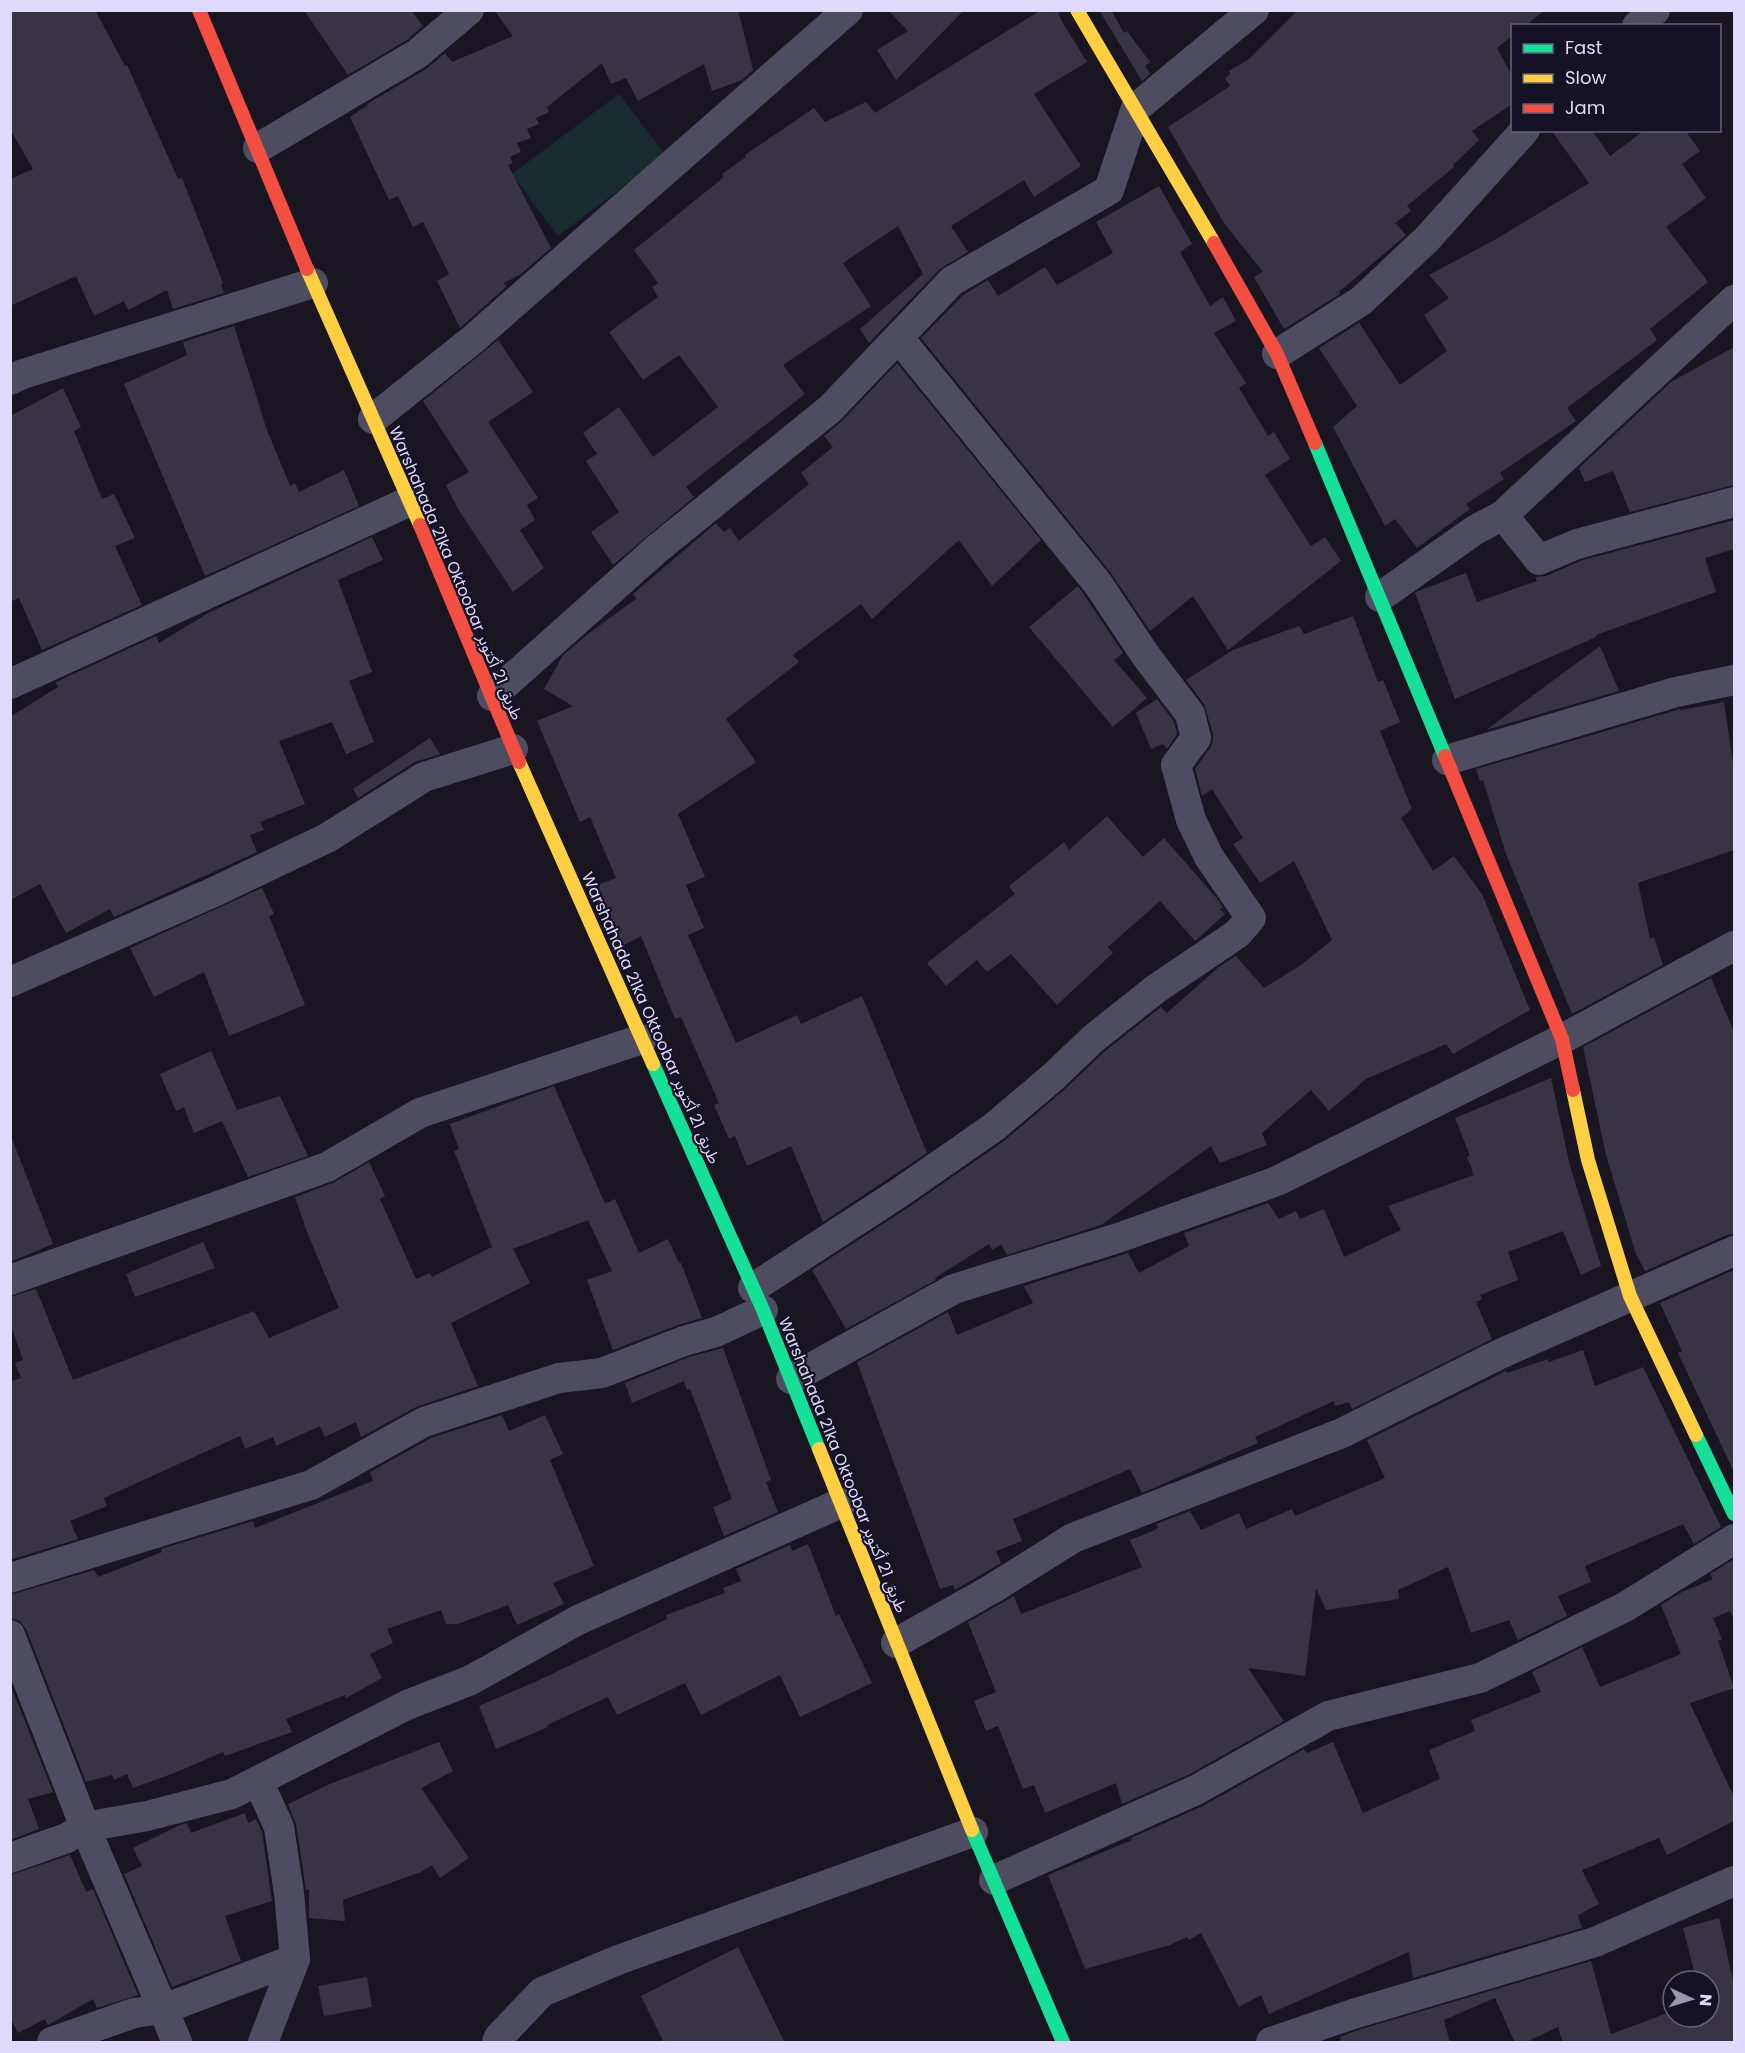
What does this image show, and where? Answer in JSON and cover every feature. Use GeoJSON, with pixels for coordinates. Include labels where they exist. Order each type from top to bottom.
{"type":"FeatureCollection","features":[{"type":"Feature","properties":{"kind":"main road","name":"Warshahada 21ka Oktoobar طريق 21 أكتوبر"},"geometry":{"type":"LineString","coordinates":[[199,10],[313,283],[410,501],[513,749],[758,1299],[896,1643],[1064,2043]]}},
{"type":"Feature","properties":{"kind":"main road"},"geometry":{"type":"LineString","coordinates":[[1077,10],[1136,108],[1276,354],[1380,597],[1562,1039],[1588,1160],[1630,1296],[1734,1514]]}},
{"type":"Feature","properties":{"kind":"street"},"geometry":{"type":"LineString","coordinates":[[258,148],[417,54],[469,10]]}},
{"type":"Feature","properties":{"kind":"street"},"geometry":{"type":"LineString","coordinates":[[373,419],[471,341],[848,10]]}},
{"type":"Feature","properties":{"kind":"street"},"geometry":{"type":"LineString","coordinates":[[492,696],[658,548],[830,409],[952,281],[1109,190],[1136,108],[1254,10]]}},
{"type":"Feature","properties":{"kind":"street"},"geometry":{"type":"LineString","coordinates":[[1639,24],[1655,10]]}},
{"type":"Feature","properties":{"kind":"street"},"geometry":{"type":"LineString","coordinates":[[1276,354],[1361,301],[1426,239],[1523,132]]}},
{"type":"Feature","properties":{"kind":"street"},"geometry":{"type":"LineString","coordinates":[[10,380],[313,283]]}},
{"type":"Feature","properties":{"kind":"street"},"geometry":{"type":"LineString","coordinates":[[1380,597],[1475,530],[1503,515],[1734,300]]}},
{"type":"Feature","properties":{"kind":"street"},"geometry":{"type":"LineString","coordinates":[[10,1578],[310,1485],[424,1422],[559,1378],[602,1373],[684,1341],[716,1332],[899,1192],[994,1127],[1053,1077],[1094,1038],[1157,988],[1237,934],[1251,918],[1209,857],[1191,820],[1176,765],[1196,738],[1190,714],[1146,656],[1098,584],[902,342],[900,336]]}},
{"type":"Feature","properties":{"kind":"street"},"geometry":{"type":"LineString","coordinates":[[10,684],[410,501]]}},
{"type":"Feature","properties":{"kind":"street"},"geometry":{"type":"LineString","coordinates":[[1503,515],[1539,560],[1577,544],[1734,502]]}},
{"type":"Feature","properties":{"kind":"street"},"geometry":{"type":"LineString","coordinates":[[1447,760],[1676,692],[1734,680]]}},
{"type":"Feature","properties":{"kind":"street"},"geometry":{"type":"LineString","coordinates":[[10,982],[216,891],[327,838],[424,777],[513,749]]}},
{"type":"Feature","properties":{"kind":"street"},"geometry":{"type":"LineString","coordinates":[[791,1379],[954,1289],[1121,1237],[1277,1181],[1562,1039],[1734,946]]}},
{"type":"Feature","properties":{"kind":"street"},"geometry":{"type":"LineString","coordinates":[[10,1280],[327,1167],[420,1113],[642,1039]]}},
{"type":"Feature","properties":{"kind":"street"},"geometry":{"type":"LineString","coordinates":[[896,1643],[992,1589],[1073,1538],[1342,1432],[1500,1354],[1734,1251]]}},
{"type":"Feature","properties":{"kind":"street"},"geometry":{"type":"LineString","coordinates":[[10,1858],[67,1838],[85,1827],[147,1816],[232,1794],[407,1705],[471,1680],[578,1620],[841,1503]]}},
{"type":"Feature","properties":{"kind":"street"},"geometry":{"type":"LineString","coordinates":[[994,1880],[1196,1790],[1328,1716],[1480,1678],[1625,1607],[1734,1539]]}},
{"type":"Feature","properties":{"kind":"street"},"geometry":{"type":"LineString","coordinates":[[10,1635],[85,1827],[177,2043]]}},
{"type":"Feature","properties":{"kind":"street"},"geometry":{"type":"LineString","coordinates":[[258,1781],[279,1827],[289,1893],[295,1959],[263,2043]]}},
{"type":"Feature","properties":{"kind":"street"},"geometry":{"type":"LineString","coordinates":[[497,2043],[499,2037],[542,1992],[618,1960],[974,1832]]}},
{"type":"Feature","properties":{"kind":"street"},"geometry":{"type":"LineString","coordinates":[[1271,2043],[1353,2014],[1594,1942],[1734,1881]]}},
{"type":"Feature","properties":{"kind":"street"},"geometry":{"type":"LineString","coordinates":[[52,2043],[134,2013],[164,2009],[295,1959]]}},
{"type":"Feature","properties":{"kind":"green space"},"geometry":{"type":"Polygon","coordinates":[[[619,94],[665,155],[558,236],[512,174],[619,94]]]}},
{"type":"Feature","properties":{"kind":"building"},"geometry":{"type":"Polygon","coordinates":[[[10,10],[95,10],[125,66],[127,65],[178,179],[182,178],[223,283],[221,284],[224,293],[173,309],[167,290],[128,310],[124,301],[94,316],[76,276],[10,306],[10,179],[33,169],[10,129],[10,10]]]}},
{"type":"Feature","properties":{"kind":"building"},"geometry":{"type":"Polygon","coordinates":[[[304,10],[411,10],[423,26],[407,40],[348,75],[304,10]]]}},
{"type":"Feature","properties":{"kind":"building"},"geometry":{"type":"Polygon","coordinates":[[[494,10],[738,10],[753,70],[742,80],[712,91],[704,64],[638,101],[626,78],[611,84],[602,63],[547,107],[549,112],[536,118],[539,124],[527,129],[531,138],[517,143],[521,152],[510,157],[513,163],[508,165],[551,248],[521,274],[504,283],[506,287],[460,328],[437,281],[449,274],[423,222],[413,227],[398,196],[389,200],[350,117],[367,104],[426,69],[445,53],[452,62],[513,36],[494,10]]]}},
{"type":"Feature","properties":{"kind":"building"},"geometry":{"type":"Polygon","coordinates":[[[888,10],[964,10],[896,80],[877,50],[908,31],[888,10]]]}},
{"type":"Feature","properties":{"kind":"building"},"geometry":{"type":"Polygon","coordinates":[[[1041,10],[1058,10],[1061,20],[1087,62],[1034,94],[1081,166],[1034,197],[1024,180],[951,226],[968,252],[940,269],[869,343],[860,329],[923,274],[898,226],[843,263],[871,306],[783,365],[805,394],[686,487],[694,497],[613,565],[591,532],[619,512],[586,461],[597,454],[583,433],[619,407],[653,457],[718,407],[679,355],[643,380],[609,332],[658,297],[652,287],[658,283],[634,250],[724,177],[722,174],[746,157],[745,155],[814,108],[825,122],[866,102],[875,113],[1041,10]]]}},
{"type":"Feature","properties":{"kind":"building"},"geometry":{"type":"Polygon","coordinates":[[[1099,10],[1111,10],[1124,33],[1127,31],[1150,62],[1145,66],[1150,74],[1142,81],[1099,10]]]}},
{"type":"Feature","properties":{"kind":"building"},"geometry":{"type":"Polygon","coordinates":[[[1298,10],[1545,10],[1528,24],[1511,24],[1511,37],[1497,48],[1511,74],[1511,105],[1472,131],[1479,140],[1453,165],[1454,167],[1407,206],[1411,211],[1395,223],[1406,235],[1339,292],[1340,294],[1284,329],[1254,277],[1263,272],[1224,223],[1168,127],[1230,86],[1225,78],[1230,74],[1229,71],[1249,59],[1298,10]]]}},
{"type":"Feature","properties":{"kind":"building"},"geometry":{"type":"Polygon","coordinates":[[[1552,132],[1593,132],[1610,156],[1642,132],[1686,132],[1700,151],[1682,164],[1706,198],[1666,227],[1708,282],[1650,329],[1657,340],[1567,408],[1576,421],[1500,473],[1504,479],[1466,504],[1470,509],[1417,548],[1395,519],[1385,526],[1333,427],[1357,406],[1319,348],[1359,323],[1400,385],[1447,351],[1424,315],[1449,298],[1429,275],[1498,238],[1589,183],[1552,132]]]}},
{"type":"Feature","properties":{"kind":"building"},"geometry":{"type":"Polygon","coordinates":[[[1159,186],[1192,244],[1180,252],[1210,306],[1223,297],[1236,321],[1214,333],[1246,383],[1239,388],[1268,436],[1274,432],[1290,459],[1265,475],[1311,546],[1325,537],[1341,561],[1228,650],[1193,596],[1150,631],[1111,573],[921,338],[963,295],[988,280],[998,296],[1045,267],[1057,285],[1113,253],[1096,222],[1159,186]]]}},
{"type":"Feature","properties":{"kind":"building"},"geometry":{"type":"Polygon","coordinates":[[[234,326],[267,430],[290,486],[295,483],[299,492],[344,470],[359,506],[205,576],[124,384],[187,355],[183,342],[234,326]]]}},
{"type":"Feature","properties":{"kind":"building"},"geometry":{"type":"Polygon","coordinates":[[[498,340],[533,392],[488,422],[538,498],[527,505],[535,520],[520,530],[544,568],[513,592],[458,509],[446,485],[469,472],[423,401],[498,340]]]}},
{"type":"Feature","properties":{"kind":"building"},"geometry":{"type":"Polygon","coordinates":[[[1734,347],[1734,485],[1630,512],[1613,471],[1585,482],[1579,468],[1671,382],[1734,347]]]}},
{"type":"Feature","properties":{"kind":"building"},"geometry":{"type":"Polygon","coordinates":[[[897,363],[1041,540],[992,586],[959,540],[872,619],[861,604],[793,655],[799,662],[726,719],[756,762],[678,814],[705,877],[686,885],[704,928],[688,935],[736,1043],[797,1015],[801,1024],[862,996],[927,1153],[823,1222],[791,1146],[747,1166],[735,1136],[729,1139],[714,1105],[719,1103],[681,1017],[675,1019],[641,936],[622,946],[598,885],[616,878],[590,817],[580,822],[537,721],[573,706],[544,689],[563,655],[636,599],[633,594],[716,523],[724,532],[730,528],[739,541],[809,484],[801,473],[833,447],[824,436],[842,421],[897,363]]]}},
{"type":"Feature","properties":{"kind":"building"},"geometry":{"type":"Polygon","coordinates":[[[63,388],[81,427],[74,431],[102,499],[114,494],[135,538],[115,546],[142,605],[42,650],[19,598],[10,602],[10,416],[63,388]]]}},
{"type":"Feature","properties":{"kind":"building"},"geometry":{"type":"Polygon","coordinates":[[[1734,520],[1734,549],[1705,558],[1716,592],[1596,635],[1596,637],[1455,699],[1415,593],[1418,591],[1466,573],[1477,602],[1537,581],[1535,577],[1546,576],[1583,560],[1734,520]]]}},
{"type":"Feature","properties":{"kind":"building"},"geometry":{"type":"Polygon","coordinates":[[[372,537],[383,560],[338,580],[372,672],[349,681],[374,742],[346,754],[332,722],[279,741],[305,804],[260,822],[264,830],[250,835],[257,852],[114,917],[110,909],[66,933],[40,884],[10,900],[10,717],[58,687],[56,682],[156,636],[159,643],[210,612],[372,537]]]}},
{"type":"Feature","properties":{"kind":"building"},"geometry":{"type":"Polygon","coordinates":[[[1078,586],[1123,653],[1114,660],[1147,698],[1113,727],[1029,627],[1078,586]]]}},
{"type":"Feature","properties":{"kind":"building"},"geometry":{"type":"Polygon","coordinates":[[[1353,616],[1378,682],[1383,680],[1400,722],[1380,731],[1412,809],[1401,818],[1433,871],[1454,856],[1482,894],[1530,1010],[1453,1054],[1446,1044],[1366,1079],[1329,1111],[1311,1090],[1262,1133],[1267,1145],[1220,1163],[1211,1146],[1101,1225],[1007,1255],[1001,1244],[992,1250],[989,1244],[935,1278],[936,1280],[846,1329],[812,1270],[909,1207],[1004,1141],[1064,1090],[1105,1051],[1161,1007],[1167,1013],[1220,966],[1236,956],[1264,988],[1301,965],[1332,940],[1294,861],[1260,883],[1233,844],[1243,838],[1212,789],[1202,796],[1195,769],[1210,748],[1213,734],[1204,704],[1186,680],[1233,650],[1299,626],[1304,634],[1353,616]]]}},
{"type":"Feature","properties":{"kind":"building"},"geometry":{"type":"Polygon","coordinates":[[[1600,646],[1619,691],[1486,730],[1600,646]]]}},
{"type":"Feature","properties":{"kind":"building"},"geometry":{"type":"Polygon","coordinates":[[[1157,699],[1174,722],[1177,734],[1167,749],[1163,744],[1151,749],[1136,713],[1157,699]]]}},
{"type":"Feature","properties":{"kind":"building"},"geometry":{"type":"Polygon","coordinates":[[[1724,702],[1734,770],[1734,850],[1638,883],[1650,939],[1654,937],[1663,965],[1572,1014],[1506,854],[1483,780],[1480,781],[1476,769],[1680,709],[1724,702]]]}},
{"type":"Feature","properties":{"kind":"building"},"geometry":{"type":"Polygon","coordinates":[[[430,738],[440,754],[415,762],[358,798],[353,789],[430,738]]]}},
{"type":"Feature","properties":{"kind":"building"},"geometry":{"type":"Polygon","coordinates":[[[1107,816],[1143,857],[1164,838],[1219,901],[1223,908],[1220,909],[1225,914],[1195,941],[1160,901],[1108,947],[1113,953],[1057,1005],[1011,954],[987,972],[977,960],[946,986],[927,963],[1015,894],[1009,886],[1064,842],[1069,850],[1107,816]]]}},
{"type":"Feature","properties":{"kind":"building"},"geometry":{"type":"Polygon","coordinates":[[[262,888],[274,914],[269,916],[305,1005],[229,1036],[204,972],[154,997],[130,948],[262,888]]]}},
{"type":"Feature","properties":{"kind":"building"},"geometry":{"type":"Polygon","coordinates":[[[1711,978],[1734,1032],[1734,1234],[1645,1271],[1636,1254],[1606,1155],[1583,1047],[1711,978]]]}},
{"type":"Feature","properties":{"kind":"building"},"geometry":{"type":"Polygon","coordinates":[[[211,1051],[237,1110],[280,1096],[308,1156],[248,1177],[222,1121],[194,1133],[184,1107],[176,1111],[160,1074],[211,1051]]]}},
{"type":"Feature","properties":{"kind":"building"},"geometry":{"type":"Polygon","coordinates":[[[1551,1078],[1570,1166],[1601,1266],[1581,1275],[1563,1231],[1508,1252],[1518,1280],[1480,1295],[1482,1299],[1476,1302],[1492,1339],[1352,1409],[1349,1402],[1335,1406],[1334,1401],[1255,1437],[1258,1443],[1142,1493],[1130,1469],[1013,1519],[1022,1541],[996,1551],[1001,1563],[955,1590],[953,1585],[940,1589],[857,1362],[948,1312],[957,1335],[1033,1303],[1024,1286],[1039,1281],[1128,1253],[1139,1273],[1189,1246],[1184,1233],[1268,1203],[1279,1219],[1296,1211],[1300,1219],[1324,1209],[1344,1257],[1401,1230],[1388,1206],[1474,1175],[1467,1157],[1470,1156],[1455,1118],[1551,1078]]]}},
{"type":"Feature","properties":{"kind":"building"},"geometry":{"type":"Polygon","coordinates":[[[554,1086],[605,1204],[615,1199],[639,1253],[668,1239],[681,1263],[702,1318],[613,1350],[587,1280],[612,1271],[588,1220],[513,1249],[530,1283],[451,1323],[478,1386],[416,1407],[361,1437],[356,1422],[325,1437],[320,1426],[276,1446],[273,1437],[245,1449],[240,1436],[104,1498],[107,1506],[70,1521],[78,1539],[10,1560],[10,1382],[21,1378],[15,1363],[23,1360],[10,1323],[10,1297],[36,1289],[73,1380],[254,1311],[269,1338],[339,1308],[295,1197],[333,1183],[369,1162],[385,1196],[380,1199],[416,1279],[430,1273],[432,1277],[492,1247],[454,1151],[459,1149],[450,1124],[554,1086]]]}},
{"type":"Feature","properties":{"kind":"building"},"geometry":{"type":"Polygon","coordinates":[[[12,1139],[53,1244],[10,1262],[10,1140],[12,1139]]]}},
{"type":"Feature","properties":{"kind":"building"},"geometry":{"type":"Polygon","coordinates":[[[203,1242],[215,1268],[135,1297],[126,1274],[203,1242]]]}},
{"type":"Feature","properties":{"kind":"building"},"geometry":{"type":"Polygon","coordinates":[[[1734,1270],[1734,1472],[1678,1353],[1682,1351],[1660,1303],[1734,1270]]]}},
{"type":"Feature","properties":{"kind":"building"},"geometry":{"type":"Polygon","coordinates":[[[723,1348],[771,1480],[766,1482],[778,1512],[724,1536],[713,1507],[732,1499],[690,1389],[687,1390],[684,1381],[632,1403],[625,1383],[689,1357],[723,1348]]]}},
{"type":"Feature","properties":{"kind":"building"},"geometry":{"type":"Polygon","coordinates":[[[1583,1350],[1595,1386],[1643,1367],[1721,1527],[1694,1544],[1683,1524],[1585,1566],[1591,1582],[1558,1596],[1567,1616],[1518,1640],[1509,1620],[1471,1633],[1448,1567],[1398,1590],[1399,1599],[1326,1610],[1316,1588],[1305,1676],[1248,1668],[1284,1721],[1188,1775],[1122,1804],[1116,1783],[1045,1813],[1034,1785],[1023,1789],[998,1726],[986,1731],[974,1701],[996,1692],[968,1622],[1014,1596],[1021,1614],[1142,1567],[1130,1540],[1155,1530],[1158,1527],[1156,1524],[1190,1511],[1201,1530],[1239,1513],[1246,1529],[1292,1509],[1295,1516],[1385,1478],[1367,1440],[1506,1371],[1507,1373],[1548,1359],[1549,1362],[1583,1350]]]}},
{"type":"Feature","properties":{"kind":"building"},"geometry":{"type":"Polygon","coordinates":[[[502,1415],[509,1431],[545,1415],[563,1454],[550,1460],[594,1566],[553,1583],[564,1604],[517,1625],[508,1605],[458,1624],[446,1624],[441,1610],[387,1629],[393,1643],[370,1654],[382,1678],[346,1698],[345,1695],[286,1719],[292,1732],[225,1756],[223,1752],[133,1788],[127,1774],[114,1780],[112,1775],[86,1782],[26,1629],[20,1621],[10,1618],[10,1595],[94,1570],[98,1577],[162,1552],[161,1549],[253,1521],[255,1528],[373,1481],[370,1472],[431,1438],[502,1415]]]}},
{"type":"Feature","properties":{"kind":"building"},"geometry":{"type":"Polygon","coordinates":[[[808,1544],[836,1616],[839,1614],[872,1683],[800,1717],[780,1675],[701,1715],[685,1683],[617,1715],[608,1697],[547,1725],[548,1727],[496,1749],[479,1706],[667,1619],[666,1615],[725,1593],[723,1588],[741,1581],[736,1569],[790,1545],[792,1551],[808,1544]]]}},
{"type":"Feature","properties":{"kind":"building"},"geometry":{"type":"Polygon","coordinates":[[[1734,1559],[1734,1620],[1730,1611],[1713,1618],[1722,1639],[1718,1641],[1734,1688],[1690,1703],[1734,1797],[1734,1821],[1667,1855],[1659,1838],[1582,1870],[1599,1904],[1578,1915],[1582,1928],[1413,1978],[1409,1952],[1269,2014],[1261,1995],[1239,2007],[1201,1933],[1189,1940],[1187,1937],[1170,1945],[1085,1969],[1048,1875],[1132,1840],[1131,1838],[1203,1806],[1304,1749],[1307,1753],[1333,1742],[1363,1813],[1440,1779],[1429,1750],[1475,1731],[1471,1720],[1541,1692],[1532,1672],[1582,1647],[1600,1687],[1681,1654],[1661,1605],[1682,1592],[1713,1579],[1710,1574],[1734,1559]]]}},
{"type":"Feature","properties":{"kind":"building"},"geometry":{"type":"Polygon","coordinates":[[[10,1684],[53,1792],[28,1799],[39,1829],[10,1840],[10,1684]]]}},
{"type":"Feature","properties":{"kind":"building"},"geometry":{"type":"Polygon","coordinates":[[[439,1742],[453,1771],[421,1788],[469,1858],[440,1878],[432,1865],[421,1872],[343,1900],[345,1921],[309,1918],[309,1889],[306,1890],[296,1824],[288,1804],[330,1784],[439,1742]]]}},
{"type":"Feature","properties":{"kind":"building"},"geometry":{"type":"Polygon","coordinates":[[[245,1813],[248,1823],[256,1819],[262,1832],[272,1901],[225,1916],[241,1961],[172,1987],[124,1874],[142,1866],[133,1848],[180,1825],[187,1823],[191,1833],[245,1813]]]}},
{"type":"Feature","properties":{"kind":"building"},"geometry":{"type":"Polygon","coordinates":[[[70,1855],[86,1892],[93,1889],[138,1995],[97,2008],[93,1999],[48,2025],[45,2019],[18,2033],[10,2017],[10,1875],[70,1855]]]}},
{"type":"Feature","properties":{"kind":"building"},"geometry":{"type":"Polygon","coordinates":[[[1719,1918],[1734,1985],[1734,2043],[1563,2043],[1558,2027],[1524,2043],[1515,2043],[1495,1998],[1444,2020],[1450,2043],[1341,2043],[1340,2037],[1358,2030],[1591,1961],[1611,2034],[1661,2015],[1661,2029],[1721,2029],[1721,1969],[1694,1969],[1683,1928],[1719,1918]]]}},
{"type":"Feature","properties":{"kind":"building"},"geometry":{"type":"Polygon","coordinates":[[[738,1947],[785,2043],[664,2043],[641,1996],[738,1947]]]}},
{"type":"Feature","properties":{"kind":"building"},"geometry":{"type":"Polygon","coordinates":[[[367,1977],[372,2007],[324,2016],[318,1986],[367,1977]]]}},
{"type":"Feature","properties":{"kind":"traffic: fast"},"geometry":{"type":"LineString","coordinates":[[1315,443],[1445,756]]}},
{"type":"Feature","properties":{"kind":"traffic: fast"},"geometry":{"type":"LineString","coordinates":[[653,1064],[763,1310],[819,1449]]}},
{"type":"Feature","properties":{"kind":"traffic: fast"},"geometry":{"type":"LineString","coordinates":[[1696,1435],[1734,1514]]}},
{"type":"Feature","properties":{"kind":"traffic: fast"},"geometry":{"type":"LineString","coordinates":[[972,1830],[1063,2042]]}},
{"type":"Feature","properties":{"kind":"traffic: slow"},"geometry":{"type":"LineString","coordinates":[[1077,10],[1214,243]]}},
{"type":"Feature","properties":{"kind":"traffic: slow"},"geometry":{"type":"LineString","coordinates":[[307,269],[420,525]]}},
{"type":"Feature","properties":{"kind":"traffic: slow"},"geometry":{"type":"LineString","coordinates":[[519,762],[653,1064]]}},
{"type":"Feature","properties":{"kind":"traffic: slow"},"geometry":{"type":"LineString","coordinates":[[1573,1090],[1588,1160],[1630,1296],[1696,1435]]}},
{"type":"Feature","properties":{"kind":"traffic: slow"},"geometry":{"type":"LineString","coordinates":[[819,1449],[972,1830]]}},
{"type":"Feature","properties":{"kind":"traffic: jam"},"geometry":{"type":"LineString","coordinates":[[199,10],[307,269]]}},
{"type":"Feature","properties":{"kind":"traffic: jam"},"geometry":{"type":"LineString","coordinates":[[1214,243],[1277,354],[1315,443]]}},
{"type":"Feature","properties":{"kind":"traffic: jam"},"geometry":{"type":"LineString","coordinates":[[420,525],[519,762]]}},
{"type":"Feature","properties":{"kind":"traffic: jam"},"geometry":{"type":"LineString","coordinates":[[1445,756],[1562,1039],[1573,1090]]}}]}
